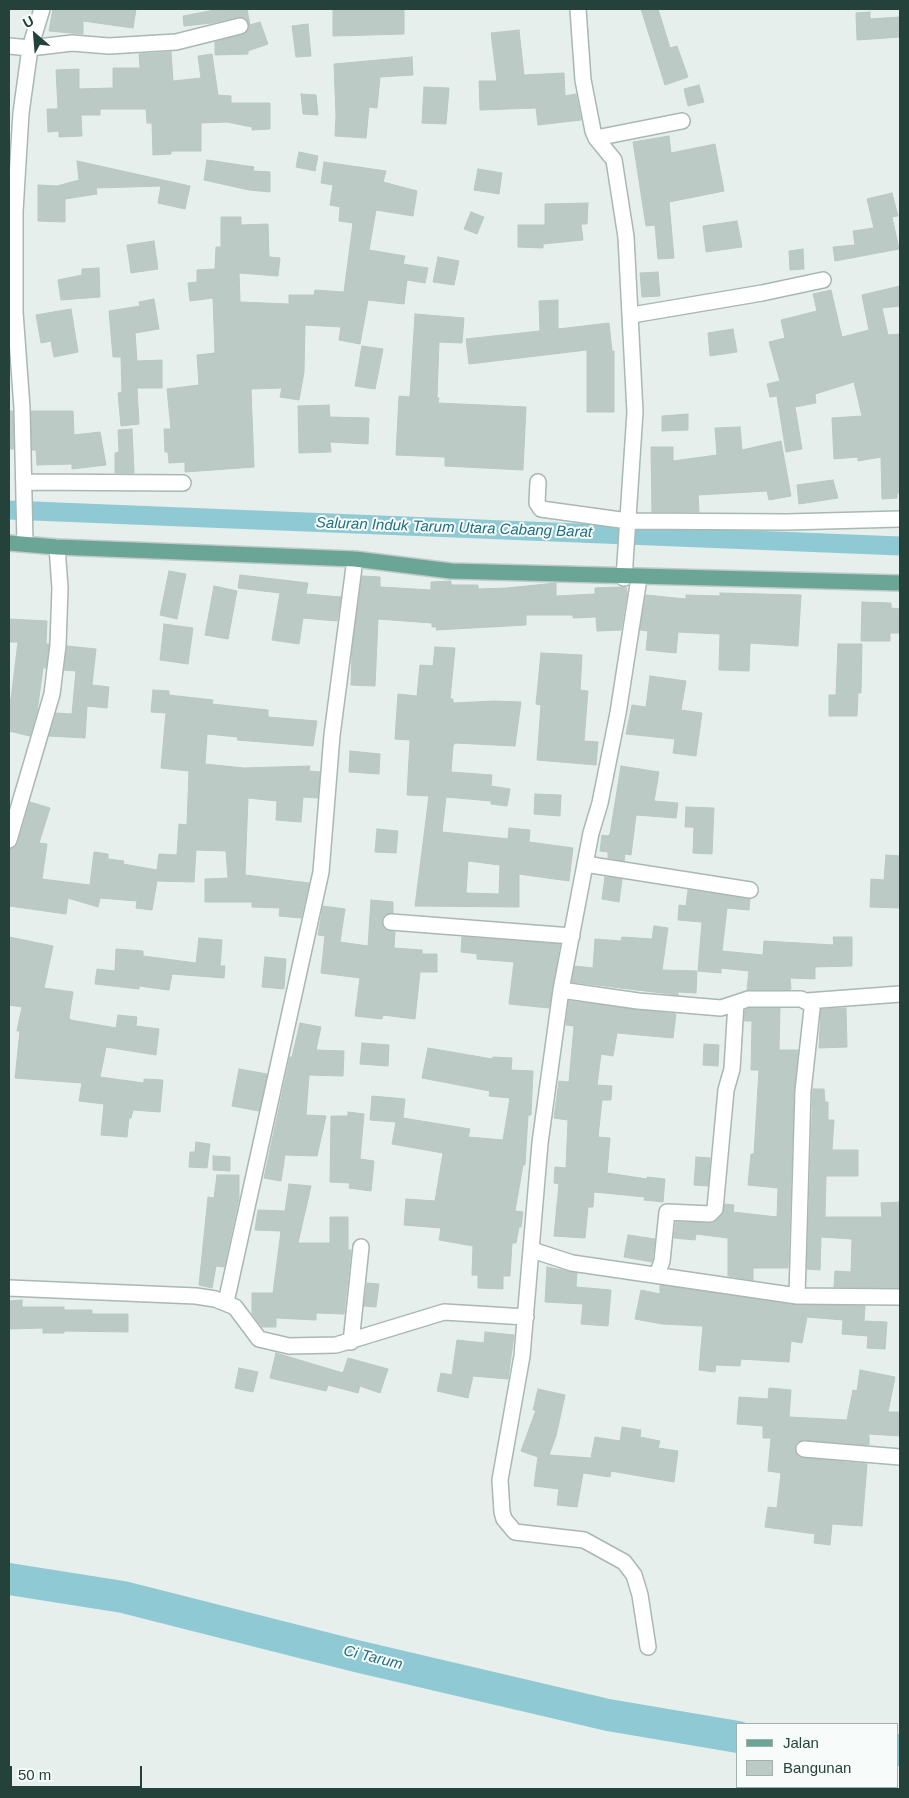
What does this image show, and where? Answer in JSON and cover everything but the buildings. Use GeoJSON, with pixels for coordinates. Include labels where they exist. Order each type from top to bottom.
{"type":"FeatureCollection","features":[{"type":"Feature","properties":{"kind":"main road"},"geometry":{"type":"LineString","coordinates":[[9,543],[57,547],[355,559],[451,571],[632,578],[900,583]]}},
{"type":"Feature","properties":{"kind":"street"},"geometry":{"type":"LineString","coordinates":[[25,543],[22,408],[15,312],[15,211],[21,113],[30,48],[42,9]]}},
{"type":"Feature","properties":{"kind":"street"},"geometry":{"type":"LineString","coordinates":[[578,9],[583,80],[596,138],[614,160],[626,237],[632,315],[635,412],[624,561],[632,578],[618,713],[600,803],[591,833],[561,990],[540,1143],[522,1356],[500,1480],[504,1519],[515,1532],[584,1540],[624,1562],[634,1575],[640,1594],[648,1647]]}},
{"type":"Feature","properties":{"kind":"street"},"geometry":{"type":"LineString","coordinates":[[9,46],[30,48],[72,43],[109,46],[176,42],[240,26]]}},
{"type":"Feature","properties":{"kind":"street"},"geometry":{"type":"LineString","coordinates":[[596,138],[682,121]]}},
{"type":"Feature","properties":{"kind":"street"},"geometry":{"type":"LineString","coordinates":[[632,315],[762,293],[822,280]]}},
{"type":"Feature","properties":{"kind":"street"},"geometry":{"type":"LineString","coordinates":[[538,482],[537,503],[541,510],[627,525],[900,519]]}},
{"type":"Feature","properties":{"kind":"street"},"geometry":{"type":"LineString","coordinates":[[24,486],[183,483]]}},
{"type":"Feature","properties":{"kind":"street"},"geometry":{"type":"LineString","coordinates":[[9,840],[52,694],[58,645],[60,588],[57,547]]}},
{"type":"Feature","properties":{"kind":"street"},"geometry":{"type":"LineString","coordinates":[[226,1302],[321,872],[332,735],[355,559]]}},
{"type":"Feature","properties":{"kind":"street"},"geometry":{"type":"LineString","coordinates":[[585,864],[750,890]]}},
{"type":"Feature","properties":{"kind":"street"},"geometry":{"type":"LineString","coordinates":[[391,922],[572,936]]}},
{"type":"Feature","properties":{"kind":"street"},"geometry":{"type":"LineString","coordinates":[[561,990],[638,1001],[721,1008],[748,999],[801,999],[808,1001],[900,994]]}},
{"type":"Feature","properties":{"kind":"street"},"geometry":{"type":"LineString","coordinates":[[797,1296],[803,1091],[812,1008],[808,1001]]}},
{"type":"Feature","properties":{"kind":"street"},"geometry":{"type":"LineString","coordinates":[[657,1275],[662,1261],[667,1212],[710,1214],[715,1209],[725,1095],[732,1069],[736,1003]]}},
{"type":"Feature","properties":{"kind":"street"},"geometry":{"type":"LineString","coordinates":[[351,1342],[361,1246]]}},
{"type":"Feature","properties":{"kind":"street"},"geometry":{"type":"LineString","coordinates":[[532,1250],[572,1263],[797,1296],[900,1297]]}},
{"type":"Feature","properties":{"kind":"street"},"geometry":{"type":"LineString","coordinates":[[9,1288],[196,1296],[226,1302],[235,1307],[259,1338],[289,1346],[309,1347],[351,1342],[444,1312],[526,1317]]}},
{"type":"Feature","properties":{"kind":"street"},"geometry":{"type":"LineString","coordinates":[[804,1449],[900,1457]]}},
{"type":"Feature","properties":{"kind":"waterway","name":"Saluran Induk Tarum Utara Cabang Barat"},"geometry":{"type":"LineString","coordinates":[[9,510],[900,546]]}},
{"type":"Feature","properties":{"kind":"waterway","name":"Ci Tarum"},"geometry":{"type":"LineString","coordinates":[[9,1579],[123,1597],[356,1656],[608,1715],[736,1737]]}}]}
